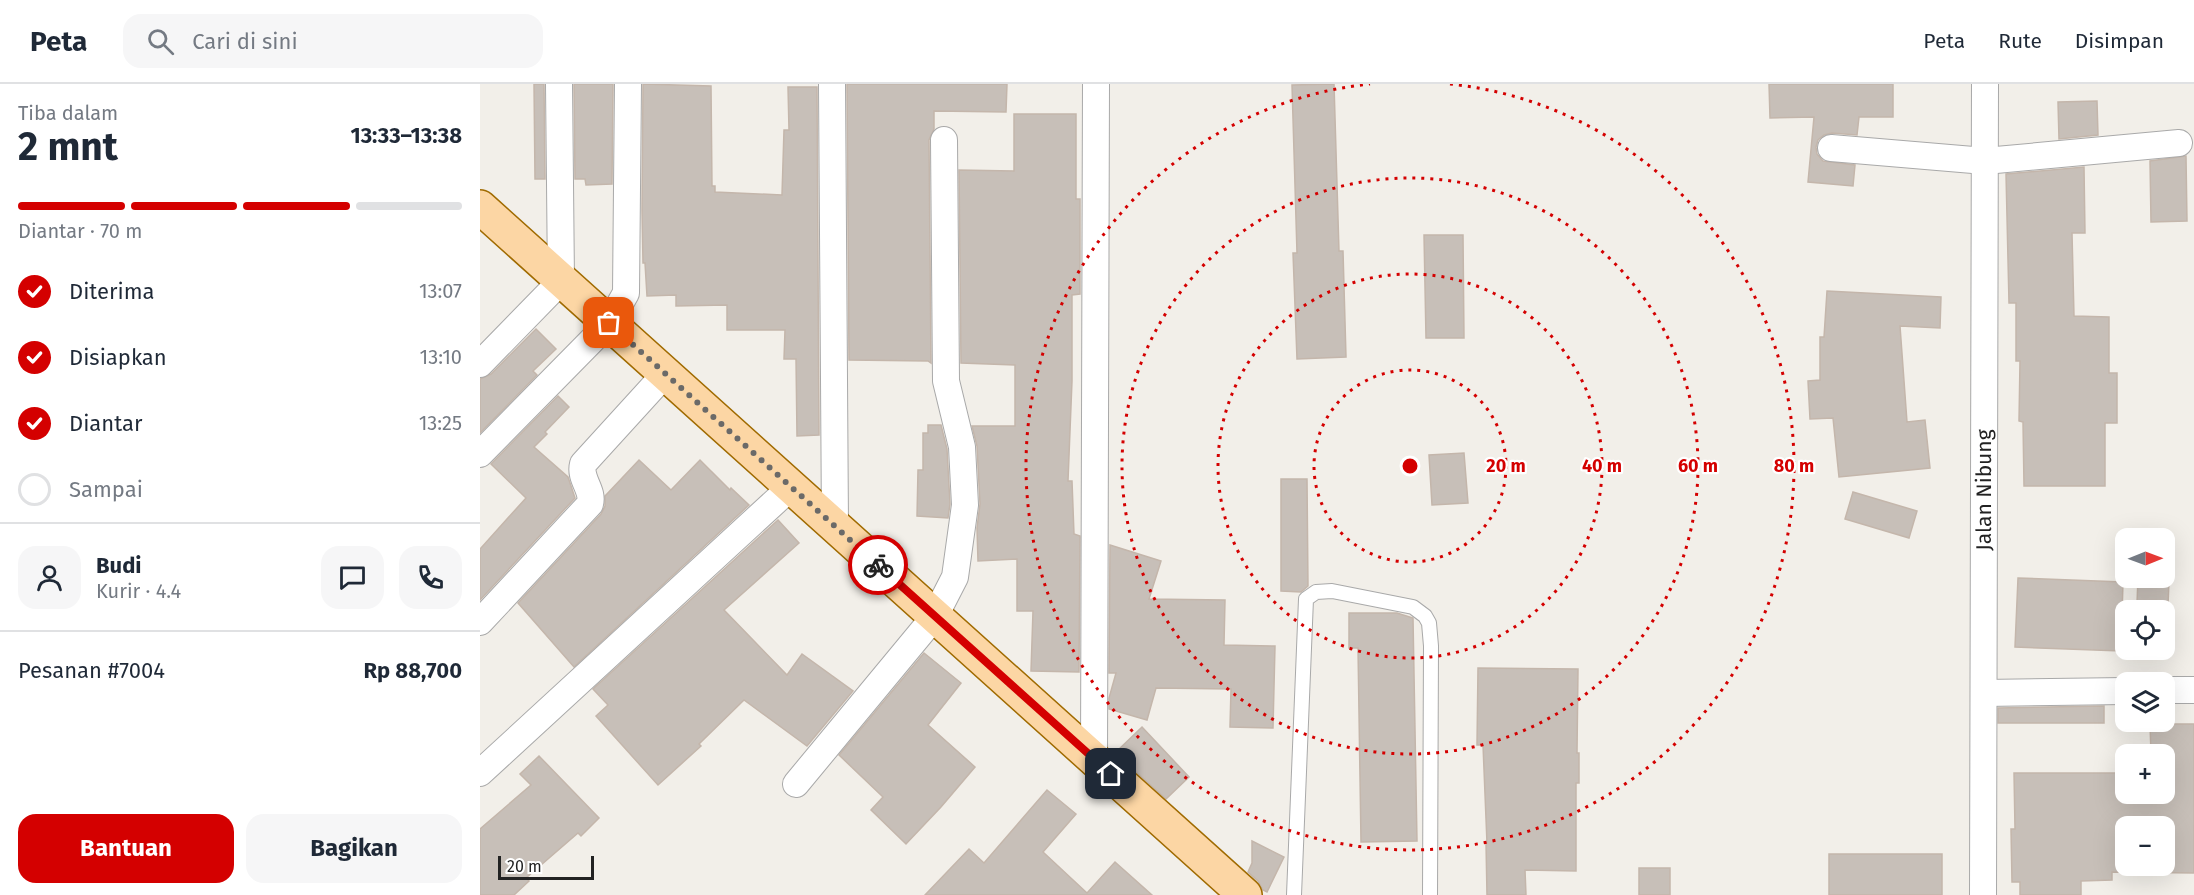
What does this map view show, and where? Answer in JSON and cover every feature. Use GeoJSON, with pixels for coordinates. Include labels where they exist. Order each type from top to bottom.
{"type":"FeatureCollection","features":[{"type":"Feature","properties":{"kind":"main road"},"geometry":{"type":"LineString","coordinates":[[480,207],[1245,895]]}},
{"type":"Feature","properties":{"kind":"street"},"geometry":{"type":"LineString","coordinates":[[480,364],[561,281],[559,84]]}},
{"type":"Feature","properties":{"kind":"street"},"geometry":{"type":"LineString","coordinates":[[480,454],[609,323],[626,293],[628,84]]}},
{"type":"Feature","properties":{"kind":"street"},"geometry":{"type":"LineString","coordinates":[[832,84],[836,527]]}},
{"type":"Feature","properties":{"kind":"street"},"geometry":{"type":"LineString","coordinates":[[1095,759],[1096,84]]}},
{"type":"Feature","properties":{"kind":"street","name":"Jalan Nibung"},"geometry":{"type":"LineString","coordinates":[[1983,895],[1985,84]]}},
{"type":"Feature","properties":{"kind":"street"},"geometry":{"type":"LineString","coordinates":[[796,784],[935,616],[955,577],[965,506],[962,447],[946,381],[944,140]]}},
{"type":"Feature","properties":{"kind":"street"},"geometry":{"type":"LineString","coordinates":[[1831,148],[1985,160],[2179,143]]}},
{"type":"Feature","properties":{"kind":"street"},"geometry":{"type":"LineString","coordinates":[[480,622],[590,504],[592,495],[582,476],[583,464],[665,374]]}},
{"type":"Feature","properties":{"kind":"street"},"geometry":{"type":"LineString","coordinates":[[480,773],[791,487]]}},
{"type":"Feature","properties":{"kind":"street"},"geometry":{"type":"LineString","coordinates":[[2175,690],[2194,690]]}},
{"type":"Feature","properties":{"kind":"street"},"geometry":{"type":"LineString","coordinates":[[1984,693],[2115,691]]}},
{"type":"Feature","properties":{"kind":"lane"},"geometry":{"type":"LineString","coordinates":[[1294,895],[1306,599],[1316,592],[1332,591],[1413,607],[1425,616],[1429,623],[1431,646],[1430,895]]}},
{"type":"Feature","properties":{"kind":"building"},"geometry":{"type":"Polygon","coordinates":[[[534,84],[544,84],[545,179],[535,179],[534,84]]]}},
{"type":"Feature","properties":{"kind":"building"},"geometry":{"type":"Polygon","coordinates":[[[574,84],[613,84],[612,184],[586,185],[585,179],[575,179],[574,84]]]}},
{"type":"Feature","properties":{"kind":"building"},"geometry":{"type":"Polygon","coordinates":[[[643,84],[711,86],[712,186],[715,186],[715,192],[782,195],[784,130],[789,130],[788,87],[817,87],[819,435],[797,436],[796,359],[784,359],[785,330],[727,330],[727,305],[676,306],[676,295],[647,296],[645,263],[643,263],[642,210],[643,84]]]}},
{"type":"Feature","properties":{"kind":"building"},"geometry":{"type":"Polygon","coordinates":[[[847,84],[1007,84],[1006,112],[934,111],[934,129],[929,140],[931,363],[928,361],[849,360],[847,84]]]}},
{"type":"Feature","properties":{"kind":"building"},"geometry":{"type":"Polygon","coordinates":[[[1334,84],[1339,251],[1343,251],[1346,357],[1297,359],[1293,253],[1297,253],[1292,85],[1334,84]]]}},
{"type":"Feature","properties":{"kind":"building"},"geometry":{"type":"Polygon","coordinates":[[[1769,84],[1893,84],[1893,117],[1859,117],[1857,135],[1832,133],[1818,140],[1817,154],[1823,161],[1855,165],[1853,186],[1808,182],[1814,117],[1770,118],[1769,84]]]}},
{"type":"Feature","properties":{"kind":"building"},"geometry":{"type":"Polygon","coordinates":[[[2097,101],[2098,135],[2059,139],[2058,102],[2097,101]]]}},
{"type":"Feature","properties":{"kind":"building"},"geometry":{"type":"Polygon","coordinates":[[[1014,114],[1076,114],[1076,199],[1080,199],[1080,294],[1072,295],[1072,381],[1068,481],[1072,481],[1074,534],[1080,536],[1079,672],[1031,671],[1033,611],[1017,611],[1017,559],[978,561],[977,528],[980,504],[977,446],[972,426],[1015,426],[1015,365],[961,363],[959,170],[1014,171],[1014,114]]]}},
{"type":"Feature","properties":{"kind":"building"},"geometry":{"type":"Polygon","coordinates":[[[2186,156],[2187,221],[2151,222],[2150,161],[2186,156]]]}},
{"type":"Feature","properties":{"kind":"building"},"geometry":{"type":"Polygon","coordinates":[[[2084,167],[2085,233],[2072,233],[2074,316],[2109,317],[2109,373],[2117,373],[2117,423],[2105,423],[2105,486],[2024,486],[2023,422],[2019,421],[2020,361],[2016,361],[2016,303],[2009,303],[2006,174],[2084,167]]]}},
{"type":"Feature","properties":{"kind":"building"},"geometry":{"type":"Polygon","coordinates":[[[1424,235],[1463,235],[1464,338],[1426,338],[1424,235]]]}},
{"type":"Feature","properties":{"kind":"building"},"geometry":{"type":"Polygon","coordinates":[[[1827,291],[1941,297],[1940,328],[1900,326],[1907,422],[1925,420],[1930,468],[1839,477],[1833,418],[1810,419],[1808,381],[1820,380],[1820,337],[1824,337],[1827,291]]]}},
{"type":"Feature","properties":{"kind":"building"},"geometry":{"type":"Polygon","coordinates":[[[536,329],[556,349],[533,371],[537,375],[480,433],[480,379],[491,374],[536,329]]]}},
{"type":"Feature","properties":{"kind":"building"},"geometry":{"type":"Polygon","coordinates":[[[558,396],[569,407],[534,447],[568,477],[575,498],[480,600],[480,549],[526,498],[491,464],[558,396]]]}},
{"type":"Feature","properties":{"kind":"building"},"geometry":{"type":"Polygon","coordinates":[[[928,425],[941,425],[947,449],[950,504],[948,518],[917,516],[918,470],[923,470],[923,433],[928,433],[928,425]]]}},
{"type":"Feature","properties":{"kind":"building"},"geometry":{"type":"Polygon","coordinates":[[[1464,453],[1468,503],[1432,505],[1429,455],[1464,453]]]}},
{"type":"Feature","properties":{"kind":"building"},"geometry":{"type":"Polygon","coordinates":[[[639,460],[671,490],[700,460],[730,490],[731,488],[749,505],[574,667],[518,603],[601,514],[605,506],[605,496],[639,460]]]}},
{"type":"Feature","properties":{"kind":"building"},"geometry":{"type":"Polygon","coordinates":[[[1281,479],[1307,479],[1308,586],[1301,592],[1281,591],[1281,479]]]}},
{"type":"Feature","properties":{"kind":"building"},"geometry":{"type":"Polygon","coordinates":[[[1853,492],[1917,511],[1909,538],[1845,519],[1853,492]]]}},
{"type":"Feature","properties":{"kind":"building"},"geometry":{"type":"Polygon","coordinates":[[[778,520],[799,543],[724,610],[787,675],[802,654],[853,691],[807,746],[744,700],[699,744],[701,746],[658,785],[596,716],[608,705],[593,689],[778,520]]]}},
{"type":"Feature","properties":{"kind":"building"},"geometry":{"type":"Polygon","coordinates":[[[1110,545],[1161,561],[1149,599],[1225,600],[1224,645],[1275,646],[1273,728],[1230,727],[1231,689],[1156,688],[1147,720],[1109,709],[1109,698],[1116,673],[1109,673],[1110,545]]]}},
{"type":"Feature","properties":{"kind":"building"},"geometry":{"type":"Polygon","coordinates":[[[2018,578],[2115,582],[2115,588],[2123,588],[2122,600],[2115,600],[2115,651],[2015,647],[2018,578]]]}},
{"type":"Feature","properties":{"kind":"building"},"geometry":{"type":"Polygon","coordinates":[[[2138,588],[2169,588],[2168,600],[2137,600],[2138,588]]]}},
{"type":"Feature","properties":{"kind":"building"},"geometry":{"type":"Polygon","coordinates":[[[1349,613],[1397,613],[1413,618],[1417,841],[1361,842],[1358,648],[1349,648],[1349,613]]]}},
{"type":"Feature","properties":{"kind":"building"},"geometry":{"type":"Polygon","coordinates":[[[924,653],[961,683],[928,725],[975,767],[906,844],[871,810],[883,797],[839,755],[924,653]]]}},
{"type":"Feature","properties":{"kind":"building"},"geometry":{"type":"Polygon","coordinates":[[[1478,668],[1578,669],[1579,783],[1576,783],[1576,871],[1525,870],[1526,895],[1487,895],[1483,745],[1477,745],[1478,668]]]}},
{"type":"Feature","properties":{"kind":"building"},"geometry":{"type":"Polygon","coordinates":[[[2104,706],[2104,723],[1998,723],[1998,708],[2104,706]]]}},
{"type":"Feature","properties":{"kind":"building"},"geometry":{"type":"Polygon","coordinates":[[[2175,724],[2194,724],[2194,873],[2175,873],[2175,816],[2115,816],[2115,872],[2112,872],[2112,880],[2081,881],[2081,895],[2020,895],[2020,882],[2012,882],[2011,829],[2015,829],[2014,773],[2115,773],[2115,804],[2175,804],[2175,744],[2151,744],[2150,732],[2175,732],[2175,724]]]}},
{"type":"Feature","properties":{"kind":"building"},"geometry":{"type":"Polygon","coordinates":[[[1142,727],[1189,777],[1166,799],[1115,753],[1142,727]]]}},
{"type":"Feature","properties":{"kind":"building"},"geometry":{"type":"Polygon","coordinates":[[[539,756],[599,818],[581,836],[578,833],[526,878],[529,881],[514,895],[480,895],[480,829],[531,785],[520,774],[539,756]]]}},
{"type":"Feature","properties":{"kind":"building"},"geometry":{"type":"Polygon","coordinates":[[[1047,790],[1076,814],[1043,852],[1087,893],[1115,862],[1152,895],[925,895],[969,849],[984,863],[1047,790]]]}},
{"type":"Feature","properties":{"kind":"building"},"geometry":{"type":"Polygon","coordinates":[[[1252,841],[1284,857],[1267,892],[1248,872],[1252,863],[1252,841]]]}},
{"type":"Feature","properties":{"kind":"building"},"geometry":{"type":"Polygon","coordinates":[[[1829,854],[1942,854],[1942,895],[1829,895],[1829,854]]]}},
{"type":"Feature","properties":{"kind":"building"},"geometry":{"type":"Polygon","coordinates":[[[1639,868],[1670,868],[1670,895],[1639,895],[1639,868]]]}},
{"type":"Feature","properties":{"kind":"way so far"},"geometry":{"type":"LineString","coordinates":[[609,323],[878,565]]}},
{"type":"Feature","properties":{"kind":"route"},"geometry":{"type":"LineString","coordinates":[[878,565],[1111,774]]}}]}
